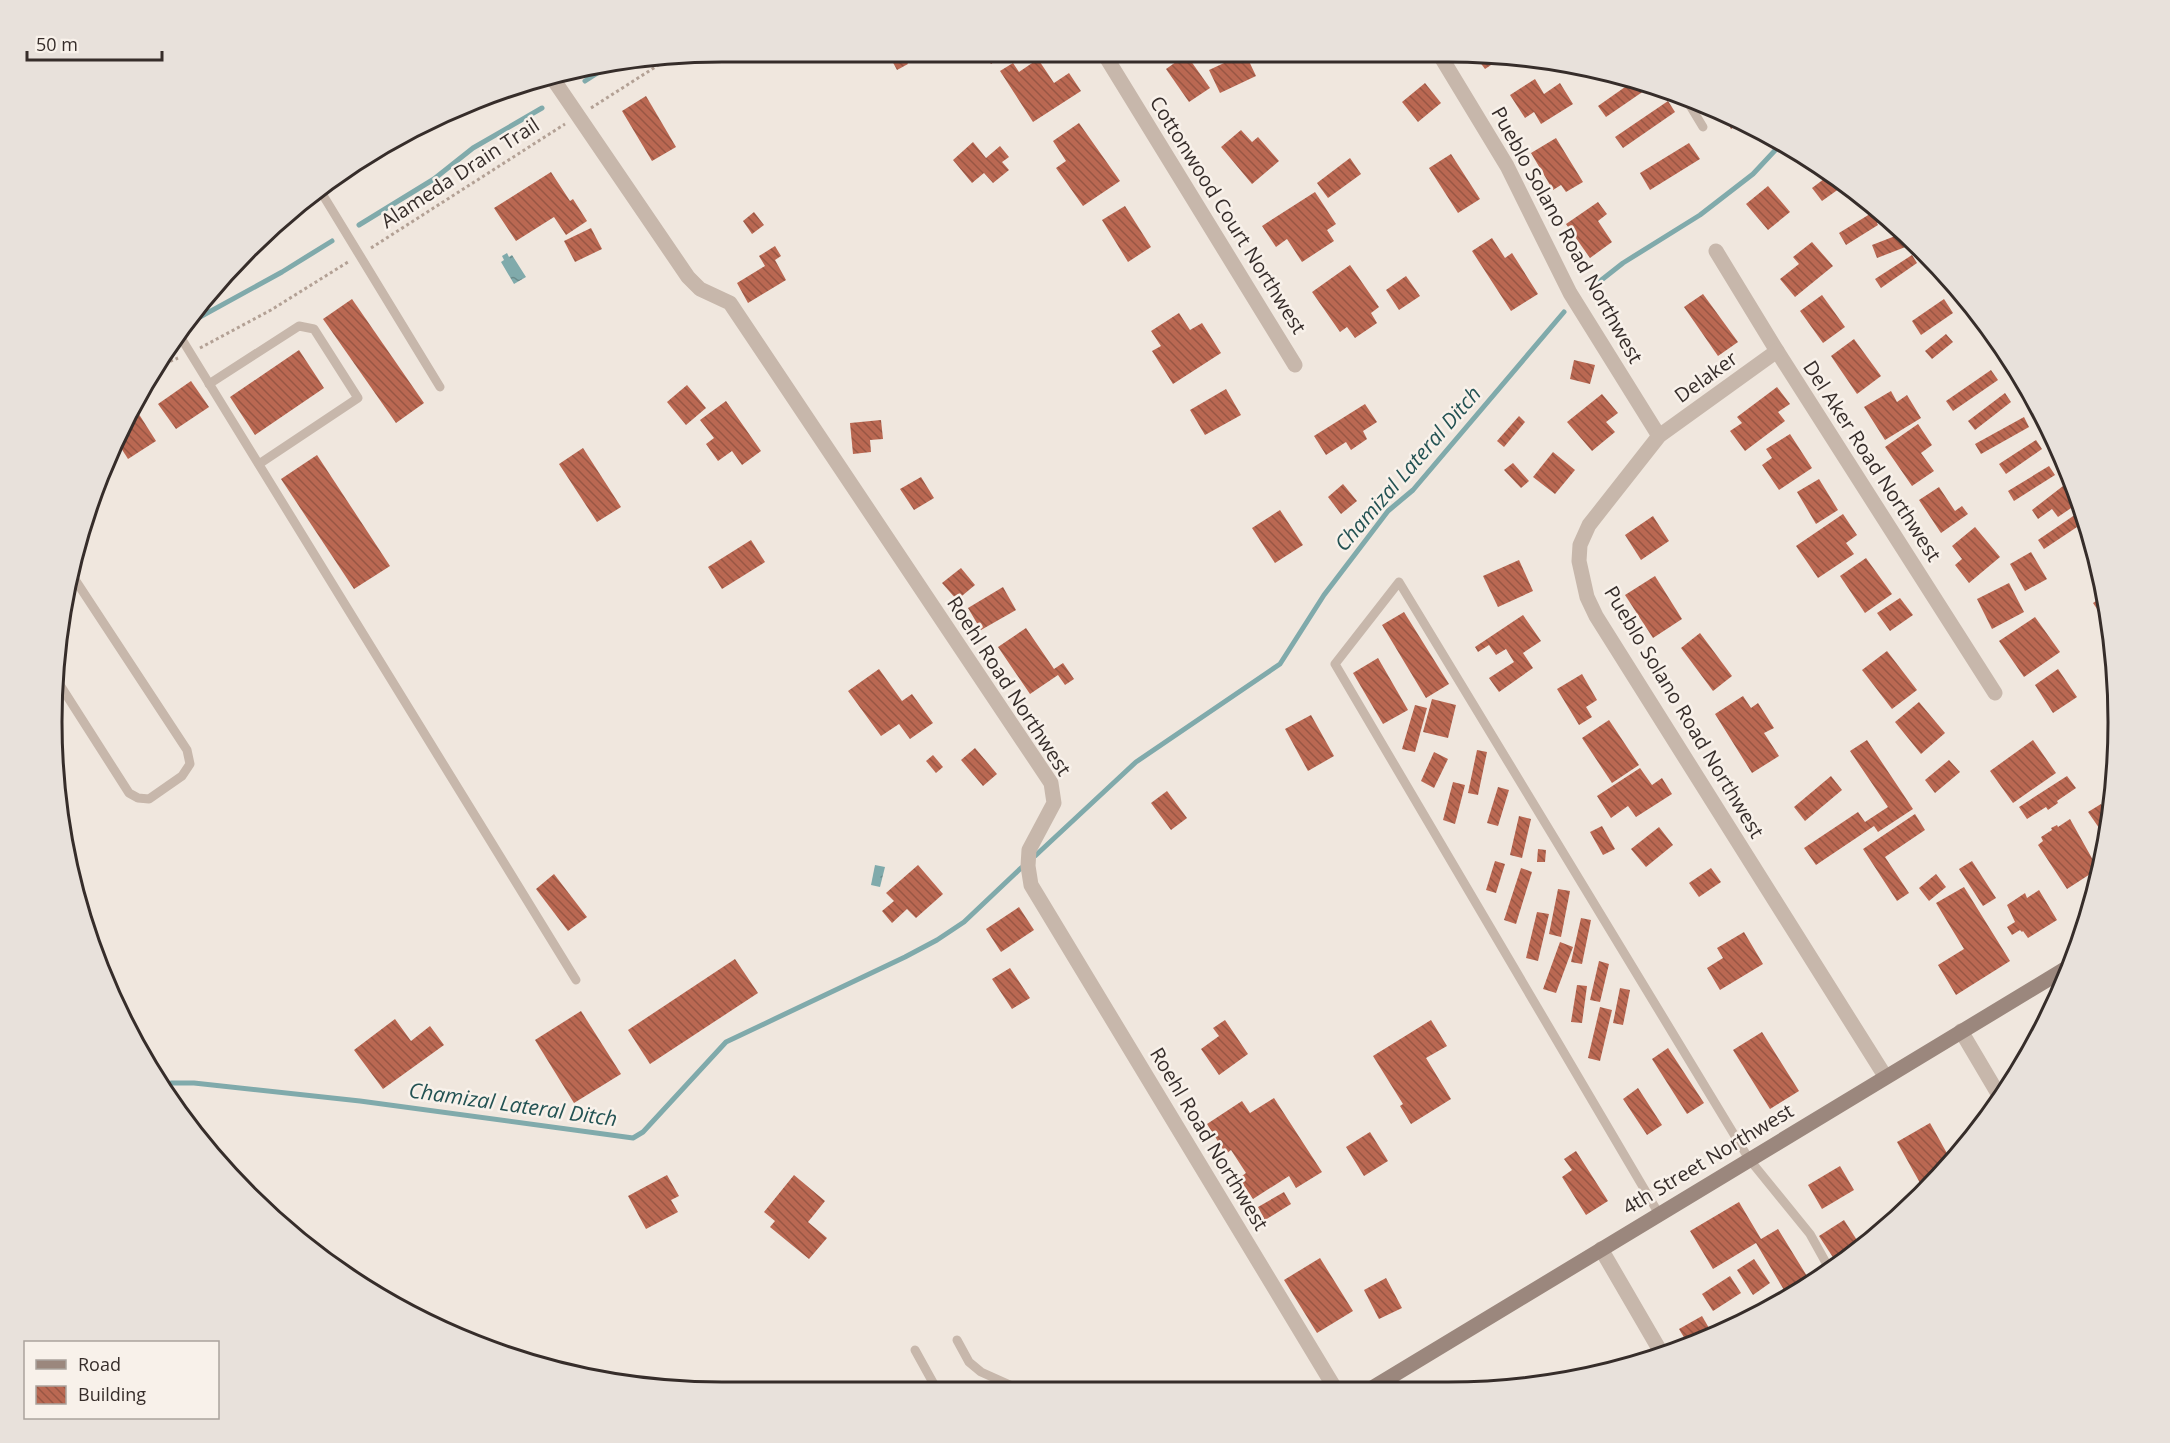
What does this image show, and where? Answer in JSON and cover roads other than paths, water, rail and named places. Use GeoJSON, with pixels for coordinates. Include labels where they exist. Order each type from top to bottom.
{"type":"FeatureCollection","features":[{"type":"Feature","properties":{"kind":"main road","name":"4th Street Northwest"},"geometry":{"type":"LineString","coordinates":[[1384,1382],[1885,1076],[2058,973]]}},
{"type":"Feature","properties":{"kind":"street","name":"Cottonwood Court Northwest"},"geometry":{"type":"LineString","coordinates":[[1109,62],[1295,365]]}},
{"type":"Feature","properties":{"kind":"street","name":"Pueblo Solano Road Northwest"},"geometry":{"type":"LineString","coordinates":[[1444,62],[1507,166],[1570,292],[1659,436],[1589,525],[1584,535],[1580,545],[1579,561],[1587,597],[1596,616],[1885,1076]]}},
{"type":"Feature","properties":{"kind":"street","name":"Roehl Road Northwest"},"geometry":{"type":"LineString","coordinates":[[556,83],[688,277],[700,289],[730,303],[1051,783],[1054,803],[1029,850],[1028,866],[1031,885],[1331,1382]]}},
{"type":"Feature","properties":{"kind":"street","name":"Del Aker Road Northwest"},"geometry":{"type":"LineString","coordinates":[[1716,251],[1995,693]]}},
{"type":"Feature","properties":{"kind":"street","name":"Delaker"},"geometry":{"type":"LineString","coordinates":[[1659,436],[1777,351]]}},
{"type":"Feature","properties":{"kind":"street"},"geometry":{"type":"LineString","coordinates":[[1961,1031],[1996,1090]]}},
{"type":"Feature","properties":{"kind":"street"},"geometry":{"type":"LineString","coordinates":[[1601,1249],[1658,1347]]}},
{"type":"Feature","properties":{"kind":"lane"},"geometry":{"type":"LineString","coordinates":[[1691,108],[1703,128]]}},
{"type":"Feature","properties":{"kind":"lane"},"geometry":{"type":"LineString","coordinates":[[323,196],[440,387]]}},
{"type":"Feature","properties":{"kind":"lane"},"geometry":{"type":"LineString","coordinates":[[209,384],[299,326],[314,329],[358,398],[259,464]]}},
{"type":"Feature","properties":{"kind":"lane"},"geometry":{"type":"LineString","coordinates":[[183,341],[576,980]]}},
{"type":"Feature","properties":{"kind":"lane"},"geometry":{"type":"LineString","coordinates":[[1659,1214],[1335,664],[1399,582],[1749,1159],[1810,1234],[1826,1262]]}},
{"type":"Feature","properties":{"kind":"lane"},"geometry":{"type":"LineString","coordinates":[[63,689],[129,793],[138,798],[149,799],[182,776],[190,764],[187,750],[76,585]]}},
{"type":"Feature","properties":{"kind":"lane"},"geometry":{"type":"LineString","coordinates":[[957,1340],[969,1362],[981,1372],[1003,1382]]}},
{"type":"Feature","properties":{"kind":"lane"},"geometry":{"type":"LineString","coordinates":[[915,1350],[933,1382]]}},
{"type":"Feature","properties":{"kind":"water"},"geometry":{"type":"Polygon","coordinates":[[[507,253],[509,257],[512,255],[526,277],[514,284],[501,262],[504,260],[502,256],[507,253]]]}},
{"type":"Feature","properties":{"kind":"water"},"geometry":{"type":"Polygon","coordinates":[[[875,865],[885,867],[880,887],[871,885],[875,865]]]}},
{"type":"Feature","properties":{"kind":"waterway"},"geometry":{"type":"LineString","coordinates":[[585,81],[597,73]]}},
{"type":"Feature","properties":{"kind":"waterway"},"geometry":{"type":"LineString","coordinates":[[359,225],[434,179],[473,148],[542,108]]}},
{"type":"Feature","properties":{"kind":"waterway","name":"Chamizal Lateral Ditch"},"geometry":{"type":"LineString","coordinates":[[1590,289],[1623,263],[1700,215],[1753,174],[1777,149]]}},
{"type":"Feature","properties":{"kind":"waterway"},"geometry":{"type":"LineString","coordinates":[[201,317],[282,272],[332,241]]}},
{"type":"Feature","properties":{"kind":"waterway","name":"Chamizal Lateral Ditch"},"geometry":{"type":"LineString","coordinates":[[1035,856],[1136,762],[1280,664],[1324,595],[1388,511],[1413,490],[1564,312]]}},
{"type":"Feature","properties":{"kind":"waterway","name":"Chamizal Lateral Ditch"},"geometry":{"type":"LineString","coordinates":[[170,1083],[194,1083],[360,1101],[633,1138],[643,1132],[726,1042],[937,940],[964,922],[1021,868]]}}]}
